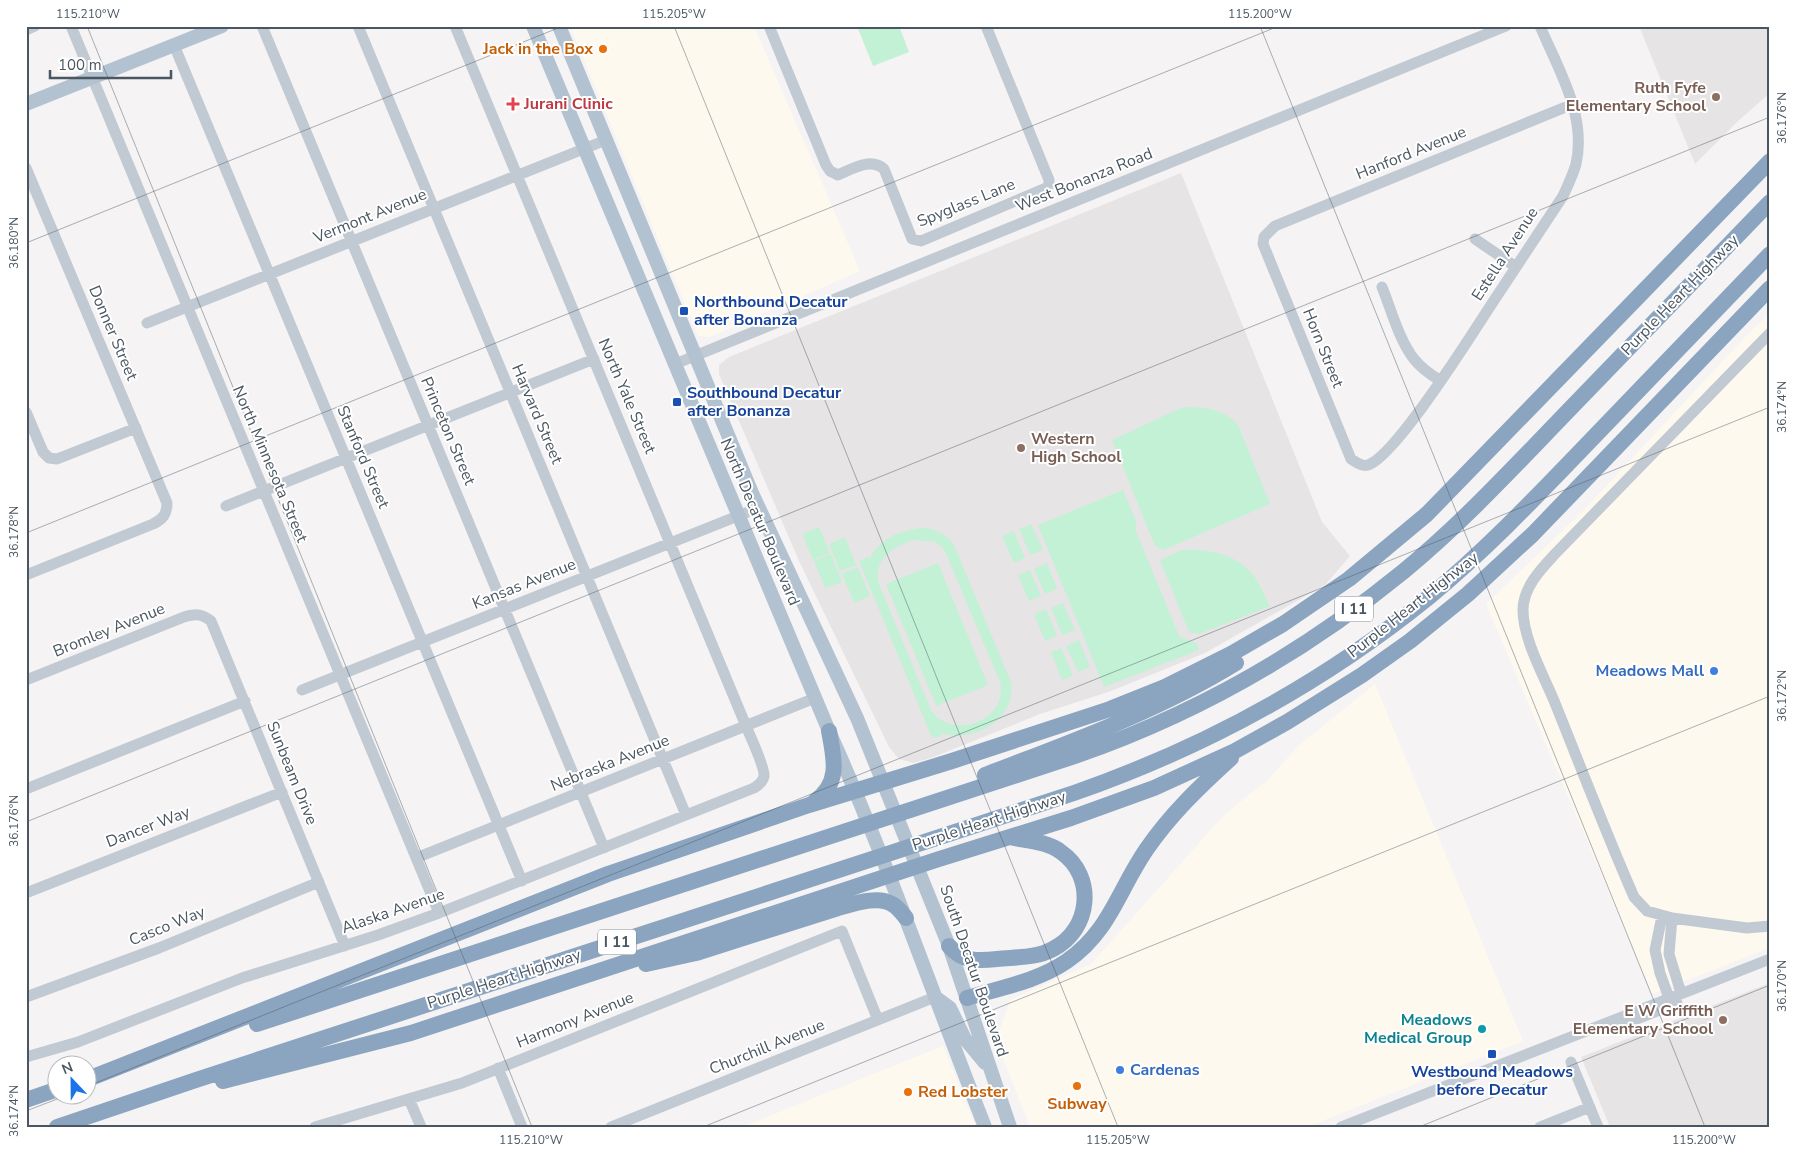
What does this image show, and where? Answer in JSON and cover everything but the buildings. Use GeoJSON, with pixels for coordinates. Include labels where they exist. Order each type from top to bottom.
{"type":"FeatureCollection","features":[{"type":"Feature","properties":{"kind":"highway"},"geometry":{"type":"LineString","coordinates":[[98,1075],[608,874],[809,805],[884,786],[1069,723],[1145,695],[1218,661],[1308,608],[1380,554],[1439,503],[1770,162]]}},
{"type":"Feature","properties":{"kind":"highway","name":"Purple Heart Highway"},"geometry":{"type":"LineString","coordinates":[[98,1076],[1061,761],[1130,736],[1223,692],[1274,663],[1317,635],[1395,578],[1466,516],[1770,202]]}},
{"type":"Feature","properties":{"kind":"highway","name":"Purple Heart Highway"},"geometry":{"type":"LineString","coordinates":[[57,1127],[1074,793],[1152,763],[1236,724],[1300,688],[1361,648],[1414,609],[1464,566],[1518,516],[1770,254]]}},
{"type":"Feature","properties":{"kind":"highway"},"geometry":{"type":"LineString","coordinates":[[85,1117],[411,1033],[761,916],[1078,816],[1188,773],[1248,744],[1300,715],[1368,671],[1428,627],[1473,590],[1533,534],[1770,288]]}},
{"type":"Feature","properties":{"kind":"highway"},"geometry":{"type":"LineString","coordinates":[[823,839],[1150,708],[1213,677],[1246,657],[1286,630],[1308,608]]}},
{"type":"Feature","properties":{"kind":"highway"},"geometry":{"type":"LineString","coordinates":[[809,805],[823,795],[832,781],[834,762],[829,731]]}},
{"type":"Feature","properties":{"kind":"highway"},"geometry":{"type":"LineString","coordinates":[[967,998],[1046,972],[1067,960],[1087,944],[1105,922],[1138,863],[1165,825],[1202,784],[1248,744]]}},
{"type":"Feature","properties":{"kind":"highway"},"geometry":{"type":"LineString","coordinates":[[949,946],[961,957],[972,960],[1038,955],[1050,951],[1061,944],[1071,936],[1078,926],[1084,910],[1085,892],[1081,875],[1071,860],[1047,844],[1010,837]]}},
{"type":"Feature","properties":{"kind":"highway"},"geometry":{"type":"LineString","coordinates":[[582,977],[685,956],[838,908],[863,902],[890,902],[906,918]]}},
{"type":"Feature","properties":{"kind":"highway"},"geometry":{"type":"LineString","coordinates":[[26,1100],[48,1093]]}},
{"type":"Feature","properties":{"kind":"main road"},"geometry":{"type":"LineString","coordinates":[[26,104],[222,26]]}},
{"type":"Feature","properties":{"kind":"main road","name":"North Decatur Boulevard"},"geometry":{"type":"LineString","coordinates":[[533,26],[875,837],[906,918]]}},
{"type":"Feature","properties":{"kind":"main road","name":"North Decatur Boulevard"},"geometry":{"type":"LineString","coordinates":[[559,26],[758,508],[842,683],[901,829]]}},
{"type":"Feature","properties":{"kind":"main road","name":"South Decatur Boulevard"},"geometry":{"type":"LineString","coordinates":[[901,829],[949,946],[1010,1127]]}},
{"type":"Feature","properties":{"kind":"main road"},"geometry":{"type":"LineString","coordinates":[[906,918],[985,1127]]}},
{"type":"Feature","properties":{"kind":"main road"},"geometry":{"type":"LineString","coordinates":[[935,997],[951,1000],[967,998]]}},
{"type":"Feature","properties":{"kind":"main road"},"geometry":{"type":"LineString","coordinates":[[935,997],[950,1008],[965,1039],[989,1068]]}},
{"type":"Feature","properties":{"kind":"street"},"geometry":{"type":"LineString","coordinates":[[26,30],[35,26]]}},
{"type":"Feature","properties":{"kind":"street","name":"North Minnesota Street"},"geometry":{"type":"LineString","coordinates":[[71,26],[439,914]]}},
{"type":"Feature","properties":{"kind":"street","name":"Princeton Street"},"geometry":{"type":"LineString","coordinates":[[262,26],[604,848]]}},
{"type":"Feature","properties":{"kind":"street","name":"Harvard Street"},"geometry":{"type":"LineString","coordinates":[[358,26],[686,815]]}},
{"type":"Feature","properties":{"kind":"street","name":"North Yale Street"},"geometry":{"type":"LineString","coordinates":[[455,26],[764,770],[763,779]]}},
{"type":"Feature","properties":{"kind":"street","name":"Spyglass Lane"},"geometry":{"type":"LineString","coordinates":[[769,26],[830,172],[838,175],[871,162],[878,164],[884,169],[912,239],[921,241],[1046,188],[1049,185],[986,26]]}},
{"type":"Feature","properties":{"kind":"street","name":"West Bonanza Road"},"geometry":{"type":"LineString","coordinates":[[675,364],[1506,26]]}},
{"type":"Feature","properties":{"kind":"street","name":"Estella Avenue"},"geometry":{"type":"LineString","coordinates":[[1362,465],[1368,465],[1380,458],[1404,431],[1441,381],[1563,196],[1573,175],[1578,132],[1573,104],[1540,26]]}},
{"type":"Feature","properties":{"kind":"street","name":"Stanford Street"},"geometry":{"type":"LineString","coordinates":[[174,46],[522,881]]}},
{"type":"Feature","properties":{"kind":"street","name":"Hanford Avenue"},"geometry":{"type":"LineString","coordinates":[[1264,237],[1275,226],[1573,104]]}},
{"type":"Feature","properties":{"kind":"street","name":"Vermont Avenue"},"geometry":{"type":"LineString","coordinates":[[147,323],[606,140]]}},
{"type":"Feature","properties":{"kind":"street","name":"Donner Street"},"geometry":{"type":"LineString","coordinates":[[26,575],[154,524],[162,520],[167,511],[167,503],[136,428],[28,176]]}},
{"type":"Feature","properties":{"kind":"street","name":"Horn Street"},"geometry":{"type":"LineString","coordinates":[[1264,237],[1263,244],[1351,459],[1362,465]]}},
{"type":"Feature","properties":{"kind":"street"},"geometry":{"type":"LineString","coordinates":[[1475,239],[1516,268]]}},
{"type":"Feature","properties":{"kind":"street"},"geometry":{"type":"LineString","coordinates":[[1382,287],[1406,347],[1415,360],[1441,381]]}},
{"type":"Feature","properties":{"kind":"street"},"geometry":{"type":"LineString","coordinates":[[1770,333],[1554,555],[1534,579],[1524,604],[1525,623],[1535,656],[1586,785],[1634,897],[1647,911],[1667,917],[1747,928],[1770,926]]}},
{"type":"Feature","properties":{"kind":"street"},"geometry":{"type":"LineString","coordinates":[[226,506],[594,359]]}},
{"type":"Feature","properties":{"kind":"street"},"geometry":{"type":"LineString","coordinates":[[26,412],[43,452],[49,458],[57,459],[136,428]]}},
{"type":"Feature","properties":{"kind":"street","name":"Kansas Avenue"},"geometry":{"type":"LineString","coordinates":[[302,690],[758,508]]}},
{"type":"Feature","properties":{"kind":"street","name":"Bromley Avenue"},"geometry":{"type":"LineString","coordinates":[[26,680],[184,618],[197,614],[205,616]]}},
{"type":"Feature","properties":{"kind":"street","name":"Sunbeam Drive"},"geometry":{"type":"LineString","coordinates":[[205,616],[214,627],[345,946]]}},
{"type":"Feature","properties":{"kind":"street","name":"Nebraska Avenue"},"geometry":{"type":"LineString","coordinates":[[416,858],[815,698]]}},
{"type":"Feature","properties":{"kind":"street"},"geometry":{"type":"LineString","coordinates":[[26,788],[245,701]]}},
{"type":"Feature","properties":{"kind":"street","name":"Alaska Avenue"},"geometry":{"type":"LineString","coordinates":[[26,1058],[86,1038],[242,978],[439,914],[754,788],[763,779]]}},
{"type":"Feature","properties":{"kind":"street","name":"Dancer Way"},"geometry":{"type":"LineString","coordinates":[[26,893],[282,792]]}},
{"type":"Feature","properties":{"kind":"street","name":"Casco Way"},"geometry":{"type":"LineString","coordinates":[[26,997],[159,948],[319,882]]}},
{"type":"Feature","properties":{"kind":"street"},"geometry":{"type":"LineString","coordinates":[[1667,917],[1669,954],[1681,994]]}},
{"type":"Feature","properties":{"kind":"street"},"geometry":{"type":"LineString","coordinates":[[1667,917],[1655,950],[1660,973],[1669,998]]}},
{"type":"Feature","properties":{"kind":"street","name":"Harmony Avenue"},"geometry":{"type":"LineString","coordinates":[[315,1127],[450,1087],[842,931],[878,1020]]}},
{"type":"Feature","properties":{"kind":"street"},"geometry":{"type":"LineString","coordinates":[[1342,1127],[1765,961]]}},
{"type":"Feature","properties":{"kind":"street"},"geometry":{"type":"LineString","coordinates":[[1604,1024],[1637,1020],[1718,987],[1765,961]]}},
{"type":"Feature","properties":{"kind":"street","name":"Churchill Avenue"},"geometry":{"type":"LineString","coordinates":[[611,1127],[935,997]]}},
{"type":"Feature","properties":{"kind":"street"},"geometry":{"type":"LineString","coordinates":[[1571,1062],[1598,1127]]}},
{"type":"Feature","properties":{"kind":"street"},"geometry":{"type":"LineString","coordinates":[[498,1068],[522,1127]]}},
{"type":"Feature","properties":{"kind":"street"},"geometry":{"type":"LineString","coordinates":[[409,1099],[421,1127]]}},
{"type":"Feature","properties":{"kind":"street"},"geometry":{"type":"LineString","coordinates":[[1540,1127],[1590,1107]]}},
{"type":"Feature","properties":{"kind":"shaded area"},"geometry":{"type":"Polygon","coordinates":[[[570,26],[754,26],[860,271],[710,337],[698,336],[570,26]]]}},
{"type":"Feature","properties":{"kind":"shaded area","name":"Ruth Fyfe Elementary School"},"geometry":{"type":"Polygon","coordinates":[[[1639,26],[1770,26],[1770,93],[1738,121],[1695,164],[1639,26]]]}},
{"type":"Feature","properties":{"kind":"shaded area","name":"Western High School"},"geometry":{"type":"Polygon","coordinates":[[[1181,173],[1322,522],[1350,556],[1325,585],[1205,653],[1111,691],[1040,714],[931,758],[913,763],[899,759],[889,747],[799,561],[719,374],[719,365],[729,357],[1181,173]]]}},
{"type":"Feature","properties":{"kind":"shaded area"},"geometry":{"type":"Polygon","coordinates":[[[1770,313],[1770,948],[1652,994],[1486,604],[1581,513],[1747,335],[1770,313]]]}},
{"type":"Feature","properties":{"kind":"shaded area"},"geometry":{"type":"Polygon","coordinates":[[[1375,684],[1523,1041],[1307,1127],[1030,1127],[996,1041],[1010,1000],[1091,964],[1225,814],[1269,779],[1297,747],[1375,684]]]}},
{"type":"Feature","properties":{"kind":"shaded area","name":"E W Griffith Elementary School"},"geometry":{"type":"Polygon","coordinates":[[[1770,983],[1770,1127],[1610,1127],[1581,1057],[1770,983]]]}},
{"type":"Feature","properties":{"kind":"shaded area"},"geometry":{"type":"Polygon","coordinates":[[[943,1046],[976,1127],[742,1127],[943,1046]]]}},
{"type":"Feature","properties":{"kind":"green space"},"geometry":{"type":"Polygon","coordinates":[[[857,26],[899,26],[909,52],[873,66],[857,26]]]}},
{"type":"Feature","properties":{"kind":"green space"},"geometry":{"type":"Polygon","coordinates":[[[1181,408],[1210,409],[1222,413],[1238,425],[1270,504],[1163,550],[1155,546],[1112,440],[1181,408]]]}},
{"type":"Feature","properties":{"kind":"green space"},"geometry":{"type":"Polygon","coordinates":[[[1123,490],[1136,521],[1136,531],[1179,636],[1197,644],[1199,650],[1104,687],[1038,525],[1123,490]]]}},
{"type":"Feature","properties":{"kind":"green space"},"geometry":{"type":"Polygon","coordinates":[[[1031,524],[1043,550],[1030,555],[1019,529],[1031,524]]]}},
{"type":"Feature","properties":{"kind":"green space"},"geometry":{"type":"Polygon","coordinates":[[[819,527],[830,553],[813,560],[802,534],[819,527]]]}},
{"type":"Feature","properties":{"kind":"green space"},"geometry":{"type":"Polygon","coordinates":[[[913,529],[932,529],[947,537],[954,545],[1011,682],[1011,696],[1007,707],[1000,717],[991,726],[967,735],[941,733],[941,736],[932,738],[859,561],[868,557],[869,559],[879,545],[891,536],[913,529]],[[914,540],[892,550],[881,562],[878,576],[879,584],[931,710],[940,719],[951,724],[964,725],[976,722],[987,716],[996,707],[1000,696],[1000,682],[944,549],[935,542],[914,540]]]}},
{"type":"Feature","properties":{"kind":"green space"},"geometry":{"type":"Polygon","coordinates":[[[1014,531],[1025,558],[1014,563],[1002,536],[1014,531]]]}},
{"type":"Feature","properties":{"kind":"green space"},"geometry":{"type":"Polygon","coordinates":[[[845,537],[856,565],[840,571],[829,544],[845,537]]]}},
{"type":"Feature","properties":{"kind":"green space"},"geometry":{"type":"Polygon","coordinates":[[[1181,550],[1200,550],[1220,554],[1238,562],[1256,579],[1270,606],[1199,634],[1189,632],[1160,560],[1181,550]]]}},
{"type":"Feature","properties":{"kind":"green space"},"geometry":{"type":"Polygon","coordinates":[[[831,554],[842,582],[825,588],[814,561],[831,554]]]}},
{"type":"Feature","properties":{"kind":"green space"},"geometry":{"type":"Polygon","coordinates":[[[938,563],[988,685],[936,706],[886,584],[938,563]]]}},
{"type":"Feature","properties":{"kind":"green space"},"geometry":{"type":"Polygon","coordinates":[[[1047,563],[1057,589],[1045,594],[1034,569],[1047,563]]]}},
{"type":"Feature","properties":{"kind":"green space"},"geometry":{"type":"Polygon","coordinates":[[[858,567],[870,596],[854,603],[842,574],[858,567]]]}},
{"type":"Feature","properties":{"kind":"green space"},"geometry":{"type":"Polygon","coordinates":[[[1030,570],[1041,596],[1029,601],[1018,575],[1030,570]]]}},
{"type":"Feature","properties":{"kind":"green space"},"geometry":{"type":"Polygon","coordinates":[[[1063,603],[1075,630],[1062,635],[1051,608],[1063,603]]]}},
{"type":"Feature","properties":{"kind":"green space"},"geometry":{"type":"Polygon","coordinates":[[[1046,609],[1057,636],[1045,641],[1034,614],[1046,609]]]}},
{"type":"Feature","properties":{"kind":"green space"},"geometry":{"type":"Polygon","coordinates":[[[1079,640],[1090,667],[1078,672],[1066,646],[1079,640]]]}},
{"type":"Feature","properties":{"kind":"green space"},"geometry":{"type":"Polygon","coordinates":[[[1061,648],[1073,676],[1062,680],[1051,652],[1061,648]]]}},
{"type":"Feature","properties":{"kind":"place","name":"Jack in the Box"},"geometry":{"type":"Point","coordinates":[603,49]}},
{"type":"Feature","properties":{"kind":"place","name":"Ruth Fyfe Elementary School"},"geometry":{"type":"Point","coordinates":[1716,97]}},
{"type":"Feature","properties":{"kind":"place","name":"Jurani Clinic"},"geometry":{"type":"Point","coordinates":[513,104]}},
{"type":"Feature","properties":{"kind":"place","name":"Northbound Decatur after Bonanza"},"geometry":{"type":"Point","coordinates":[684,311]}},
{"type":"Feature","properties":{"kind":"place","name":"Southbound Decatur after Bonanza"},"geometry":{"type":"Point","coordinates":[677,402]}},
{"type":"Feature","properties":{"kind":"place","name":"Western High School"},"geometry":{"type":"Point","coordinates":[1021,448]}},
{"type":"Feature","properties":{"kind":"place","name":"Meadows Mall"},"geometry":{"type":"Point","coordinates":[1714,671]}},
{"type":"Feature","properties":{"kind":"place","name":"E W Griffith Elementary School"},"geometry":{"type":"Point","coordinates":[1723,1020]}},
{"type":"Feature","properties":{"kind":"place","name":"Meadows Medical Group"},"geometry":{"type":"Point","coordinates":[1482,1029]}},
{"type":"Feature","properties":{"kind":"place","name":"Westbound Meadows before Decatur"},"geometry":{"type":"Point","coordinates":[1492,1054]}},
{"type":"Feature","properties":{"kind":"place","name":"Cardenas"},"geometry":{"type":"Point","coordinates":[1120,1070]}},
{"type":"Feature","properties":{"kind":"place","name":"Subway"},"geometry":{"type":"Point","coordinates":[1077,1086]}},
{"type":"Feature","properties":{"kind":"place","name":"Red Lobster"},"geometry":{"type":"Point","coordinates":[908,1092]}}]}
